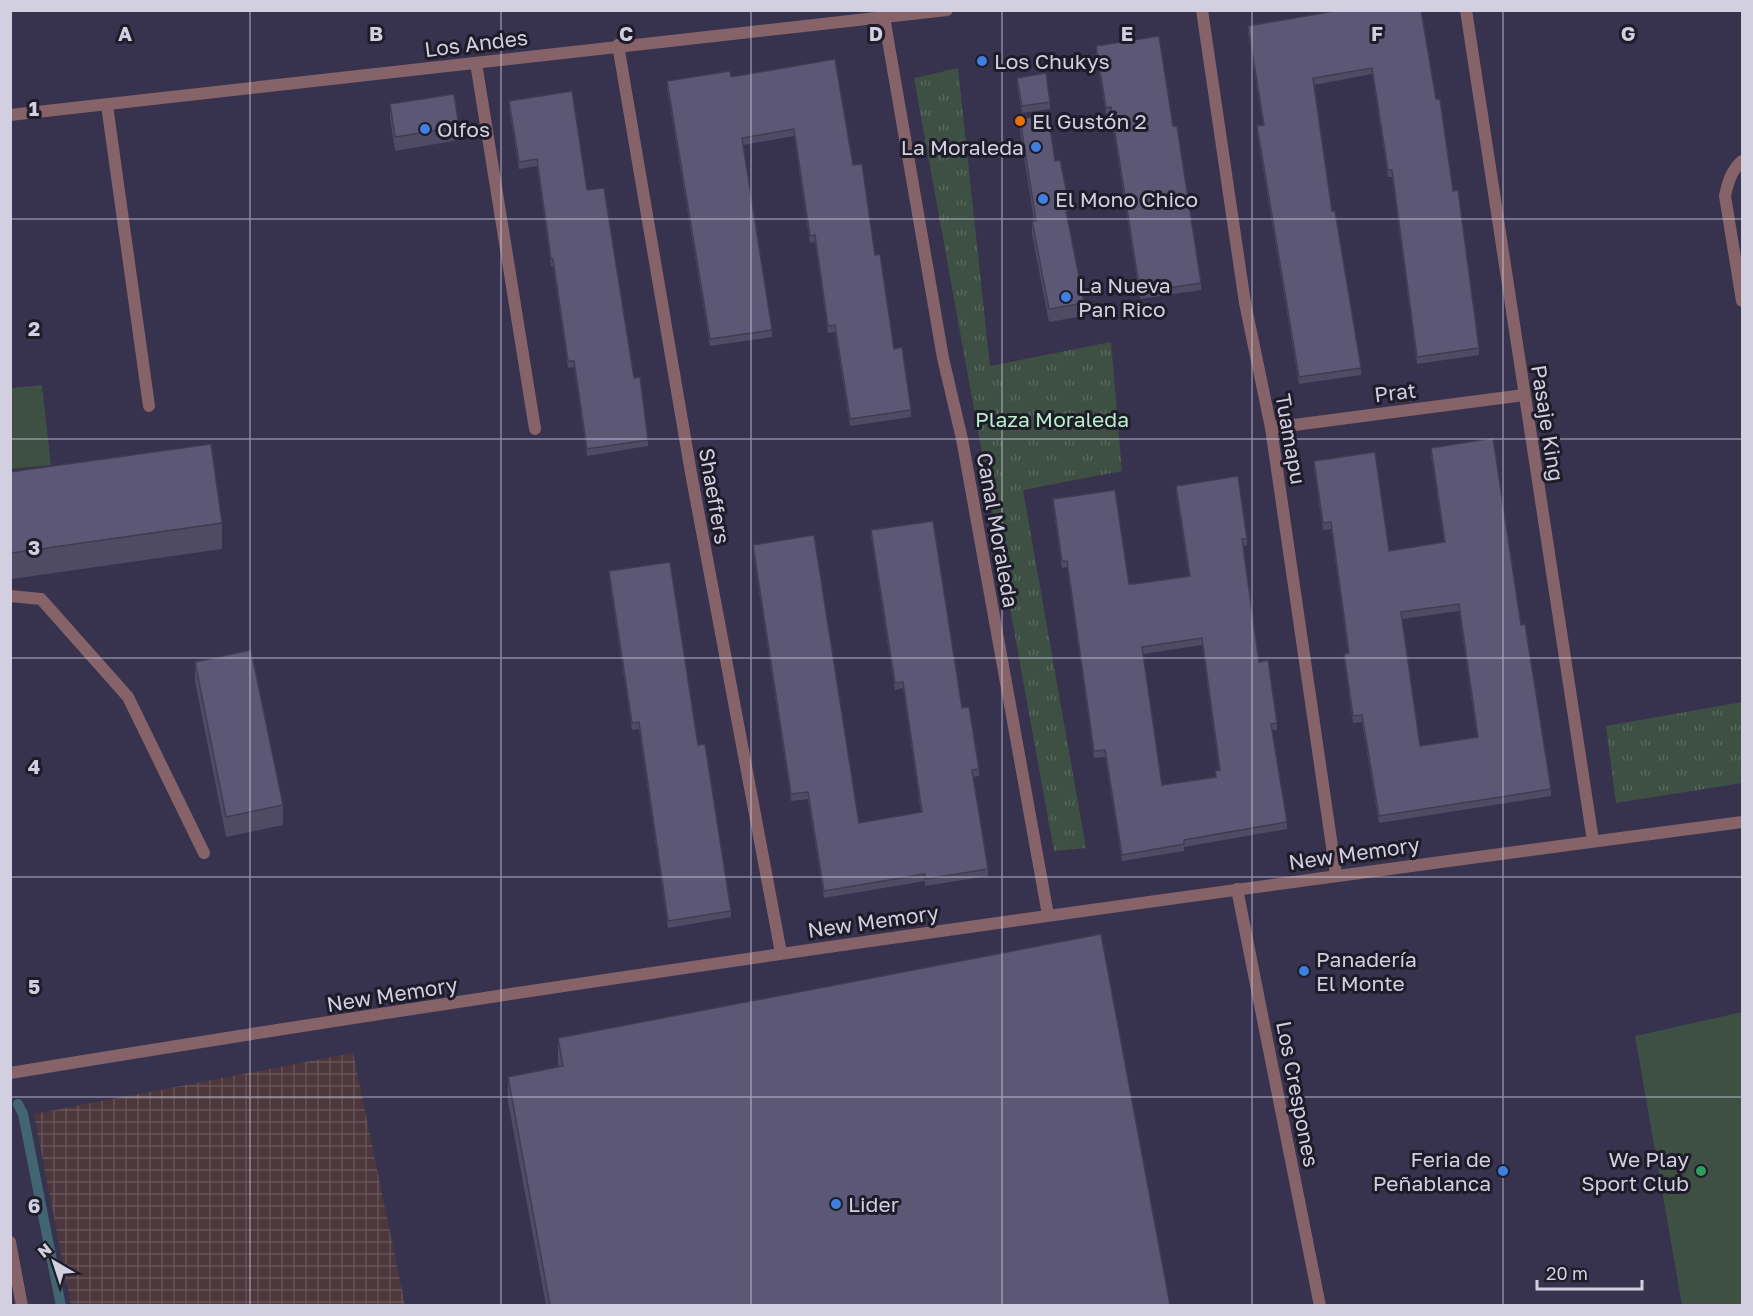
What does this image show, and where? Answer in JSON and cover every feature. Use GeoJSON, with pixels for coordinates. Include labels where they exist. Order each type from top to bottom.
{"type":"FeatureCollection","features":[{"type":"Feature","properties":{"kind":"street","name":"Los Andes"},"geometry":{"type":"LineString","coordinates":[[10,115],[885,14],[947,10]]}},
{"type":"Feature","properties":{"kind":"street","name":"Tuamapu"},"geometry":{"type":"LineString","coordinates":[[1202,10],[1245,303],[1271,428],[1336,874]]}},
{"type":"Feature","properties":{"kind":"street","name":"Pasaje King"},"geometry":{"type":"LineString","coordinates":[[1466,10],[1593,841]]}},
{"type":"Feature","properties":{"kind":"street","name":"Canal Moraleda"},"geometry":{"type":"LineString","coordinates":[[885,14],[943,358],[962,439],[1048,915]]}},
{"type":"Feature","properties":{"kind":"street","name":"Shaeffers"},"geometry":{"type":"LineString","coordinates":[[618,45],[691,473],[781,953]]}},
{"type":"Feature","properties":{"kind":"street"},"geometry":{"type":"LineString","coordinates":[[476,63],[535,429]]}},
{"type":"Feature","properties":{"kind":"street"},"geometry":{"type":"LineString","coordinates":[[107,105],[148,406]]}},
{"type":"Feature","properties":{"kind":"street"},"geometry":{"type":"LineString","coordinates":[[1743,161],[1735,167],[1728,181],[1725,196],[1743,301]]}},
{"type":"Feature","properties":{"kind":"street","name":"Prat"},"geometry":{"type":"LineString","coordinates":[[1271,428],[1524,395]]}},
{"type":"Feature","properties":{"kind":"street"},"geometry":{"type":"LineString","coordinates":[[10,596],[40,599],[128,697],[204,854]]}},
{"type":"Feature","properties":{"kind":"street","name":"New Memory"},"geometry":{"type":"LineString","coordinates":[[10,1073],[781,953],[1336,874],[1743,822]]}},
{"type":"Feature","properties":{"kind":"street","name":"Los Crespones"},"geometry":{"type":"LineString","coordinates":[[1238,889],[1320,1305]]}},
{"type":"Feature","properties":{"kind":"street"},"geometry":{"type":"LineString","coordinates":[[10,1242],[22,1305]]}},
{"type":"Feature","properties":{"kind":"shaded area"},"geometry":{"type":"Polygon","coordinates":[[[353,1053],[405,1305],[71,1305],[34,1114],[353,1053]]]}},
{"type":"Feature","properties":{"kind":"green space","name":"Plaza Moraleda"},"geometry":{"type":"Polygon","coordinates":[[[958,68],[990,366],[1111,342],[1122,471],[1023,490],[1086,848],[1054,851],[914,78],[958,68]]]}},
{"type":"Feature","properties":{"kind":"green space"},"geometry":{"type":"Polygon","coordinates":[[[42,385],[51,465],[11,469],[11,388],[42,385]]]}},
{"type":"Feature","properties":{"kind":"green space"},"geometry":{"type":"Polygon","coordinates":[[[1742,702],[1742,783],[1616,803],[1606,726],[1742,702]]]}},
{"type":"Feature","properties":{"kind":"green space","name":"We Play Sport Club"},"geometry":{"type":"Polygon","coordinates":[[[1742,1012],[1742,1305],[1682,1305],[1635,1036],[1742,1012]]]}},
{"type":"Feature","properties":{"kind":"building"},"geometry":{"type":"Polygon","coordinates":[[[1340,10],[1421,10],[1436,99],[1440,99],[1453,191],[1458,190],[1479,348],[1417,357],[1392,170],[1388,170],[1372,68],[1313,78],[1332,211],[1335,211],[1361,368],[1299,377],[1257,126],[1264,125],[1248,26],[1340,10]]]}},
{"type":"Feature","properties":{"kind":"building"},"geometry":{"type":"Polygon","coordinates":[[[1159,36],[1173,126],[1177,126],[1201,283],[1140,292],[1111,107],[1106,108],[1096,46],[1159,36]]]}},
{"type":"Feature","properties":{"kind":"building"},"geometry":{"type":"Polygon","coordinates":[[[835,59],[853,165],[862,164],[875,255],[880,254],[894,349],[902,347],[911,410],[850,419],[835,325],[828,326],[815,235],[810,236],[794,129],[742,138],[772,330],[710,339],[667,81],[730,71],[731,77],[835,59]]]}},
{"type":"Feature","properties":{"kind":"building"},"geometry":{"type":"Polygon","coordinates":[[[1046,73],[1050,102],[1022,106],[1017,78],[1046,73]]]}},
{"type":"Feature","properties":{"kind":"building"},"geometry":{"type":"Polygon","coordinates":[[[572,91],[587,190],[604,188],[634,378],[640,377],[648,440],[587,449],[574,361],[568,361],[537,159],[519,162],[509,101],[572,91]]]}},
{"type":"Feature","properties":{"kind":"building"},"geometry":{"type":"Polygon","coordinates":[[[454,94],[459,127],[395,137],[390,104],[454,94]]]}},
{"type":"Feature","properties":{"kind":"building"},"geometry":{"type":"Polygon","coordinates":[[[1048,115],[1055,161],[1060,160],[1068,199],[1064,200],[1084,303],[1049,309],[1032,221],[1036,221],[1020,119],[1048,115]]]}},
{"type":"Feature","properties":{"kind":"building"},"geometry":{"type":"Polygon","coordinates":[[[1493,438],[1521,625],[1525,624],[1551,789],[1379,816],[1362,715],[1353,716],[1344,654],[1349,653],[1331,522],[1323,523],[1314,461],[1375,452],[1389,551],[1445,542],[1431,448],[1493,438]],[[1459,604],[1401,612],[1420,746],[1478,737],[1459,604]]]}},
{"type":"Feature","properties":{"kind":"building"},"geometry":{"type":"Polygon","coordinates":[[[211,444],[222,523],[12,553],[10,545],[10,472],[211,444]]]}},
{"type":"Feature","properties":{"kind":"building"},"geometry":{"type":"Polygon","coordinates":[[[1238,476],[1247,539],[1242,539],[1259,662],[1268,660],[1277,723],[1271,724],[1287,822],[1184,840],[1184,844],[1122,855],[1105,750],[1094,751],[1067,561],[1062,561],[1053,499],[1115,490],[1129,584],[1134,584],[1190,576],[1176,486],[1238,476]],[[1202,638],[1142,647],[1162,785],[1216,777],[1215,771],[1220,770],[1202,638]]]}},
{"type":"Feature","properties":{"kind":"building"},"geometry":{"type":"Polygon","coordinates":[[[933,521],[962,708],[969,707],[979,769],[972,770],[988,869],[925,879],[925,874],[824,891],[808,792],[791,794],[753,545],[814,535],[859,823],[922,812],[903,682],[895,683],[871,530],[933,521]]]}},
{"type":"Feature","properties":{"kind":"building"},"geometry":{"type":"Polygon","coordinates":[[[670,562],[698,745],[705,744],[731,911],[668,921],[639,722],[632,723],[609,571],[670,562]]]}},
{"type":"Feature","properties":{"kind":"building"},"geometry":{"type":"Polygon","coordinates":[[[251,650],[283,805],[226,817],[195,662],[251,650]]]}},
{"type":"Feature","properties":{"kind":"building","name":"Lider"},"geometry":{"type":"Polygon","coordinates":[[[1101,934],[1170,1305],[550,1305],[508,1077],[563,1066],[558,1038],[1101,934]]]}},
{"type":"Feature","properties":{"kind":"waterway"},"geometry":{"type":"LineString","coordinates":[[18,1104],[23,1114],[61,1306]]}},
{"type":"Feature","properties":{"kind":"place","name":"Los Chukys"},"geometry":{"type":"Point","coordinates":[982,61]}},
{"type":"Feature","properties":{"kind":"place","name":"El Gustón 2"},"geometry":{"type":"Point","coordinates":[1020,121]}},
{"type":"Feature","properties":{"kind":"place","name":"Olfos"},"geometry":{"type":"Point","coordinates":[425,129]}},
{"type":"Feature","properties":{"kind":"place","name":"La Moraleda"},"geometry":{"type":"Point","coordinates":[1036,147]}},
{"type":"Feature","properties":{"kind":"place","name":"El Mono Chico"},"geometry":{"type":"Point","coordinates":[1043,199]}},
{"type":"Feature","properties":{"kind":"place","name":"La Nueva Pan Rico"},"geometry":{"type":"Point","coordinates":[1066,297]}},
{"type":"Feature","properties":{"kind":"place","name":"Panadería El Monte"},"geometry":{"type":"Point","coordinates":[1304,971]}},
{"type":"Feature","properties":{"kind":"place","name":"Feria de Peñablanca"},"geometry":{"type":"Point","coordinates":[1503,1171]}},
{"type":"Feature","properties":{"kind":"place","name":"We Play Sport Club"},"geometry":{"type":"Point","coordinates":[1701,1171]}},
{"type":"Feature","properties":{"kind":"place","name":"Lider"},"geometry":{"type":"Point","coordinates":[836,1204]}}]}
